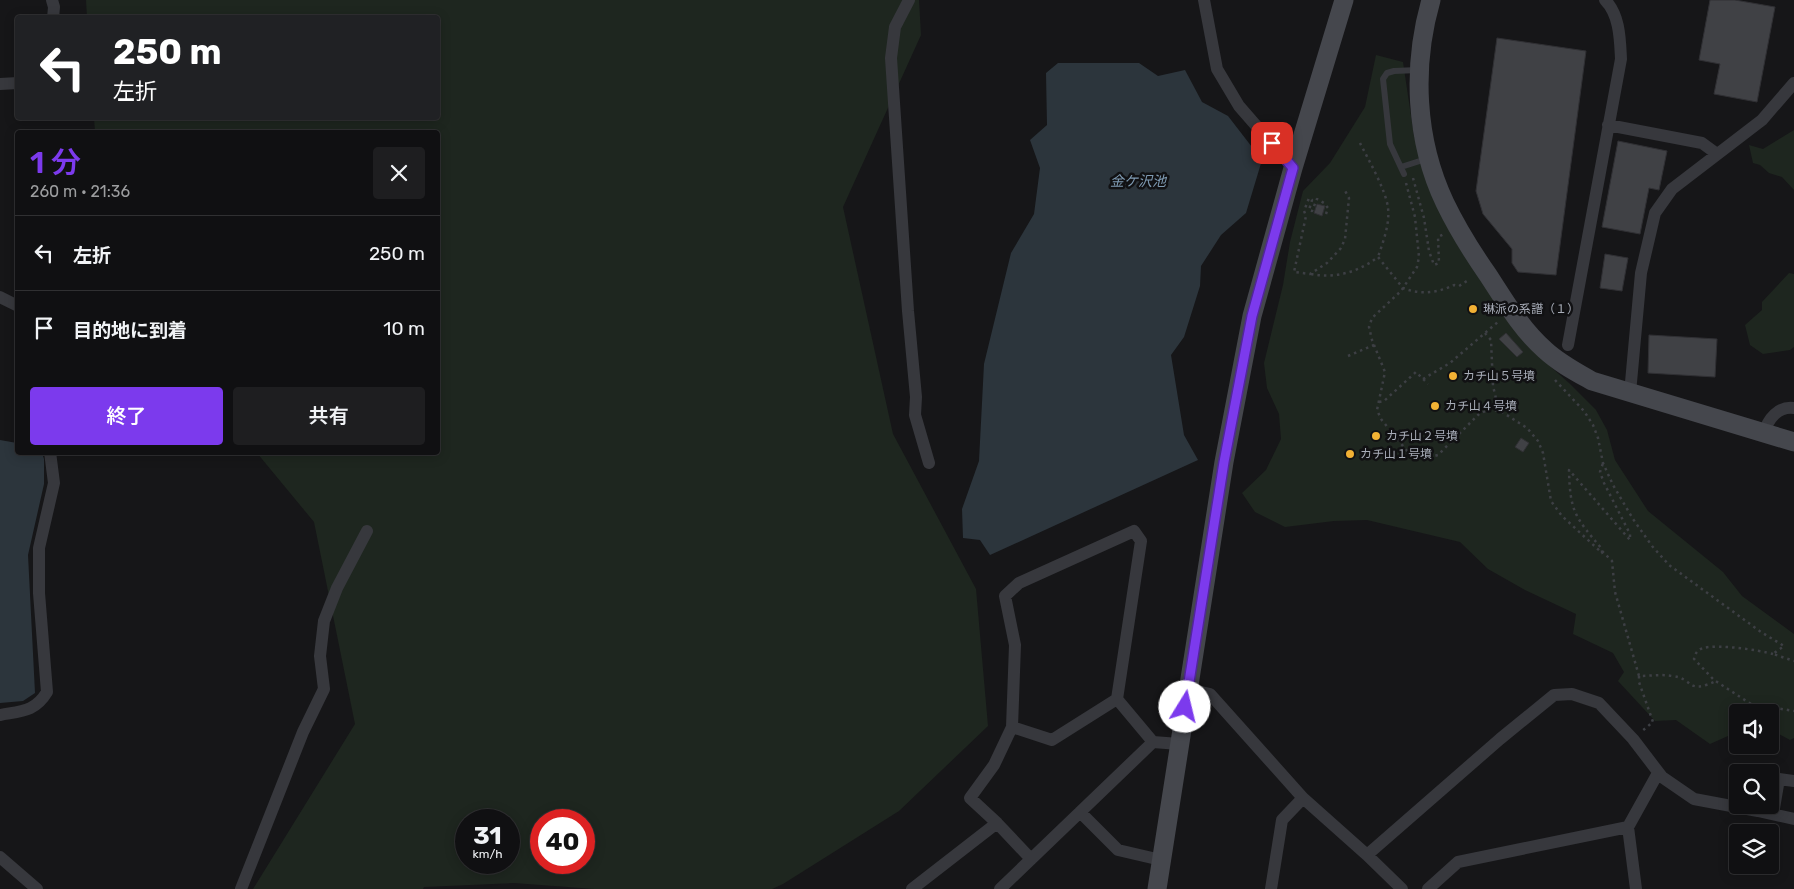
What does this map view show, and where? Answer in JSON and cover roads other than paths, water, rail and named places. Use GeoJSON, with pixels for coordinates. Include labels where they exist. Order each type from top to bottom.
{"type":"FeatureCollection","features":[{"type":"Feature","properties":{"kind":"street"},"geometry":{"type":"LineString","coordinates":[[52,0],[53,15]]}},
{"type":"Feature","properties":{"kind":"street"},"geometry":{"type":"LineString","coordinates":[[908,0],[895,27],[891,58],[908,312],[916,397],[914,415],[929,463]]}},
{"type":"Feature","properties":{"kind":"street"},"geometry":{"type":"LineString","coordinates":[[1204,0],[1217,69],[1239,106],[1293,168]]}},
{"type":"Feature","properties":{"kind":"street"},"geometry":{"type":"LineString","coordinates":[[1157,889],[1224,462],[1252,316],[1293,168],[1344,0]]}},
{"type":"Feature","properties":{"kind":"street"},"geometry":{"type":"LineString","coordinates":[[1431,0],[1423,27],[1418,87],[1421,125],[1429,158],[1445,203],[1465,239],[1514,315],[1544,350],[1567,367],[1592,381],[1794,442]]}},
{"type":"Feature","properties":{"kind":"street"},"geometry":{"type":"LineString","coordinates":[[1568,345],[1621,59],[1619,27],[1609,4],[1605,0]]}},
{"type":"Feature","properties":{"kind":"street"},"geometry":{"type":"LineString","coordinates":[[0,84],[15,83]]}},
{"type":"Feature","properties":{"kind":"street"},"geometry":{"type":"LineString","coordinates":[[1630,393],[1641,273],[1656,213],[1672,189],[1762,120],[1794,83]]}},
{"type":"Feature","properties":{"kind":"street"},"geometry":{"type":"LineString","coordinates":[[1608,125],[1702,143],[1717,154]]}},
{"type":"Feature","properties":{"kind":"street"},"geometry":{"type":"LineString","coordinates":[[0,297],[15,304]]}},
{"type":"Feature","properties":{"kind":"street"},"geometry":{"type":"LineString","coordinates":[[1764,433],[1767,423],[1777,412],[1788,407],[1794,408]]}},
{"type":"Feature","properties":{"kind":"street"},"geometry":{"type":"LineString","coordinates":[[0,715],[29,710],[41,702],[46,692],[39,593],[39,548],[54,483],[50,455]]}},
{"type":"Feature","properties":{"kind":"street"},"geometry":{"type":"LineString","coordinates":[[241,889],[303,732],[324,689],[320,656],[324,621],[337,588],[367,531]]}},
{"type":"Feature","properties":{"kind":"street"},"geometry":{"type":"LineString","coordinates":[[1031,859],[970,798],[994,765],[1012,727],[1015,645],[1005,596],[1019,583],[1134,531],[1141,541],[1117,700],[1153,742],[1179,744]]}},
{"type":"Feature","properties":{"kind":"street"},"geometry":{"type":"LineString","coordinates":[[1188,689],[1210,694],[1303,798],[1402,889]]}},
{"type":"Feature","properties":{"kind":"street"},"geometry":{"type":"LineString","coordinates":[[1367,855],[1500,739],[1554,695],[1572,694],[1599,703],[1633,739],[1658,773],[1694,799],[1729,806]]}},
{"type":"Feature","properties":{"kind":"street"},"geometry":{"type":"LineString","coordinates":[[1012,727],[1052,740],[1117,700]]}},
{"type":"Feature","properties":{"kind":"street"},"geometry":{"type":"LineString","coordinates":[[1000,889],[1153,742]]}},
{"type":"Feature","properties":{"kind":"street"},"geometry":{"type":"LineString","coordinates":[[1636,889],[1628,827],[1658,773]]}},
{"type":"Feature","properties":{"kind":"street"},"geometry":{"type":"LineString","coordinates":[[1779,779],[1794,781]]}},
{"type":"Feature","properties":{"kind":"street"},"geometry":{"type":"LineString","coordinates":[[1271,889],[1282,820],[1303,798]]}},
{"type":"Feature","properties":{"kind":"street"},"geometry":{"type":"LineString","coordinates":[[1080,812],[1118,850],[1161,860]]}},
{"type":"Feature","properties":{"kind":"street"},"geometry":{"type":"LineString","coordinates":[[1773,814],[1794,819]]}},
{"type":"Feature","properties":{"kind":"street"},"geometry":{"type":"LineString","coordinates":[[912,889],[997,823]]}},
{"type":"Feature","properties":{"kind":"street"},"geometry":{"type":"LineString","coordinates":[[1428,889],[1458,862],[1628,827]]}},
{"type":"Feature","properties":{"kind":"street"},"geometry":{"type":"LineString","coordinates":[[0,856],[38,889]]}},
{"type":"Feature","properties":{"kind":"lane"},"geometry":{"type":"LineString","coordinates":[[1420,70],[1394,71],[1387,73],[1383,79],[1390,144],[1403,171],[1409,164],[1429,158]]}},
{"type":"Feature","properties":{"kind":"water","name":"金ケ沢池"},"geometry":{"type":"Polygon","coordinates":[[[1058,63],[1139,63],[1158,76],[1185,70],[1202,102],[1228,116],[1262,160],[1246,213],[1221,235],[1201,266],[1200,286],[1184,337],[1171,355],[1184,435],[1198,460],[990,555],[980,540],[963,538],[962,509],[979,461],[984,364],[1011,253],[1034,214],[1040,168],[1030,140],[1047,125],[1046,73],[1058,63]]]}},
{"type":"Feature","properties":{"kind":"water"},"geometry":{"type":"Polygon","coordinates":[[[0,440],[15,443],[15,455],[43,455],[44,484],[28,555],[35,693],[23,701],[0,703],[0,440]]]}},
{"type":"Feature","properties":{"kind":"place","name":"琳派の系譜（１）"},"geometry":{"type":"Point","coordinates":[1473,309]}},
{"type":"Feature","properties":{"kind":"place","name":"カチ山５号墳"},"geometry":{"type":"Point","coordinates":[1453,376]}},
{"type":"Feature","properties":{"kind":"place","name":"カチ山４号墳"},"geometry":{"type":"Point","coordinates":[1435,406]}},
{"type":"Feature","properties":{"kind":"place","name":"カチ山２号墳"},"geometry":{"type":"Point","coordinates":[1376,436]}},
{"type":"Feature","properties":{"kind":"place","name":"カチ山１号墳"},"geometry":{"type":"Point","coordinates":[1350,454]}}]}
